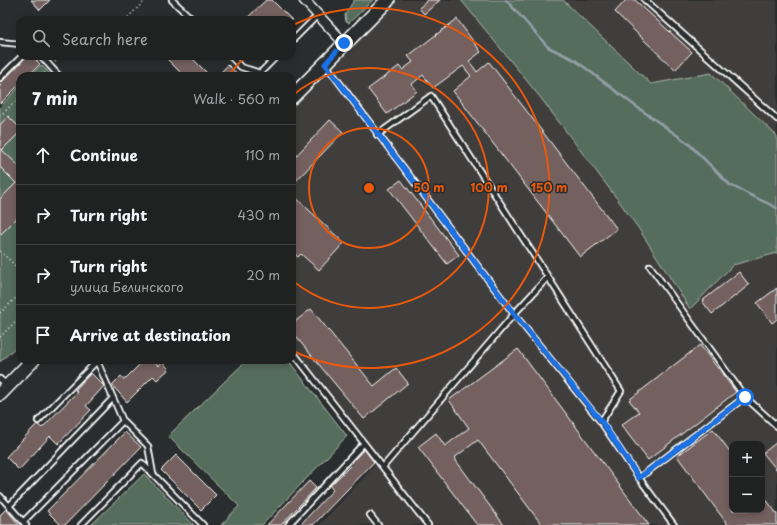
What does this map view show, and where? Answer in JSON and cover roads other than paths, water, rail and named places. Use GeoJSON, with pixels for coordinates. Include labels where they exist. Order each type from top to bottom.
{"type":"FeatureCollection","features":[{"type":"Feature","properties":{"kind":"street"},"geometry":{"type":"LineString","coordinates":[[304,0],[344,43]]}},
{"type":"Feature","properties":{"kind":"street"},"geometry":{"type":"LineString","coordinates":[[296,93],[388,0]]}},
{"type":"Feature","properties":{"kind":"street"},"geometry":{"type":"LineString","coordinates":[[3,386],[29,364]]}},
{"type":"Feature","properties":{"kind":"lane"},"geometry":{"type":"LineString","coordinates":[[172,0],[189,16]]}},
{"type":"Feature","properties":{"kind":"lane"},"geometry":{"type":"LineString","coordinates":[[645,0],[777,119]]}},
{"type":"Feature","properties":{"kind":"lane"},"geometry":{"type":"LineString","coordinates":[[296,37],[318,15]]}},
{"type":"Feature","properties":{"kind":"lane"},"geometry":{"type":"LineString","coordinates":[[0,42],[16,44]]}},
{"type":"Feature","properties":{"kind":"lane"},"geometry":{"type":"LineString","coordinates":[[0,78],[18,60]]}},
{"type":"Feature","properties":{"kind":"lane"},"geometry":{"type":"LineString","coordinates":[[45,60],[55,72]]}},
{"type":"Feature","properties":{"kind":"lane"},"geometry":{"type":"LineString","coordinates":[[234,60],[241,67],[256,72]]}},
{"type":"Feature","properties":{"kind":"lane"},"geometry":{"type":"LineString","coordinates":[[264,72],[274,60]]}},
{"type":"Feature","properties":{"kind":"lane"},"geometry":{"type":"LineString","coordinates":[[325,64],[377,135],[514,314],[602,422],[639,478],[674,525]]}},
{"type":"Feature","properties":{"kind":"lane"},"geometry":{"type":"LineString","coordinates":[[377,135],[431,96],[621,391],[602,422]]}},
{"type":"Feature","properties":{"kind":"lane"},"geometry":{"type":"LineString","coordinates":[[650,266],[745,397],[777,426]]}},
{"type":"Feature","properties":{"kind":"lane"},"geometry":{"type":"LineString","coordinates":[[383,467],[514,314],[548,277]]}},
{"type":"Feature","properties":{"kind":"lane"},"geometry":{"type":"LineString","coordinates":[[296,356],[428,525]]}},
{"type":"Feature","properties":{"kind":"lane"},"geometry":{"type":"LineString","coordinates":[[38,421],[95,364]]}},
{"type":"Feature","properties":{"kind":"lane"},"geometry":{"type":"LineString","coordinates":[[99,364],[112,398],[123,421],[148,446],[153,474]]}},
{"type":"Feature","properties":{"kind":"lane"},"geometry":{"type":"LineString","coordinates":[[639,478],[745,397]]}},
{"type":"Feature","properties":{"kind":"lane"},"geometry":{"type":"LineString","coordinates":[[8,506],[112,398]]}},
{"type":"Feature","properties":{"kind":"lane"},"geometry":{"type":"LineString","coordinates":[[0,496],[24,524],[123,421]]}},
{"type":"Feature","properties":{"kind":"lane"},"geometry":{"type":"LineString","coordinates":[[288,525],[364,443]]}},
{"type":"Feature","properties":{"kind":"lane"},"geometry":{"type":"LineString","coordinates":[[80,525],[142,463],[203,525]]}},
{"type":"Feature","properties":{"kind":"lane"},"geometry":{"type":"LineString","coordinates":[[370,516],[378,525]]}},
{"type":"Feature","properties":{"kind":"waterway"},"geometry":{"type":"LineString","coordinates":[[506,0],[548,47],[575,60],[634,105],[688,143],[730,185],[777,208]]}}]}
